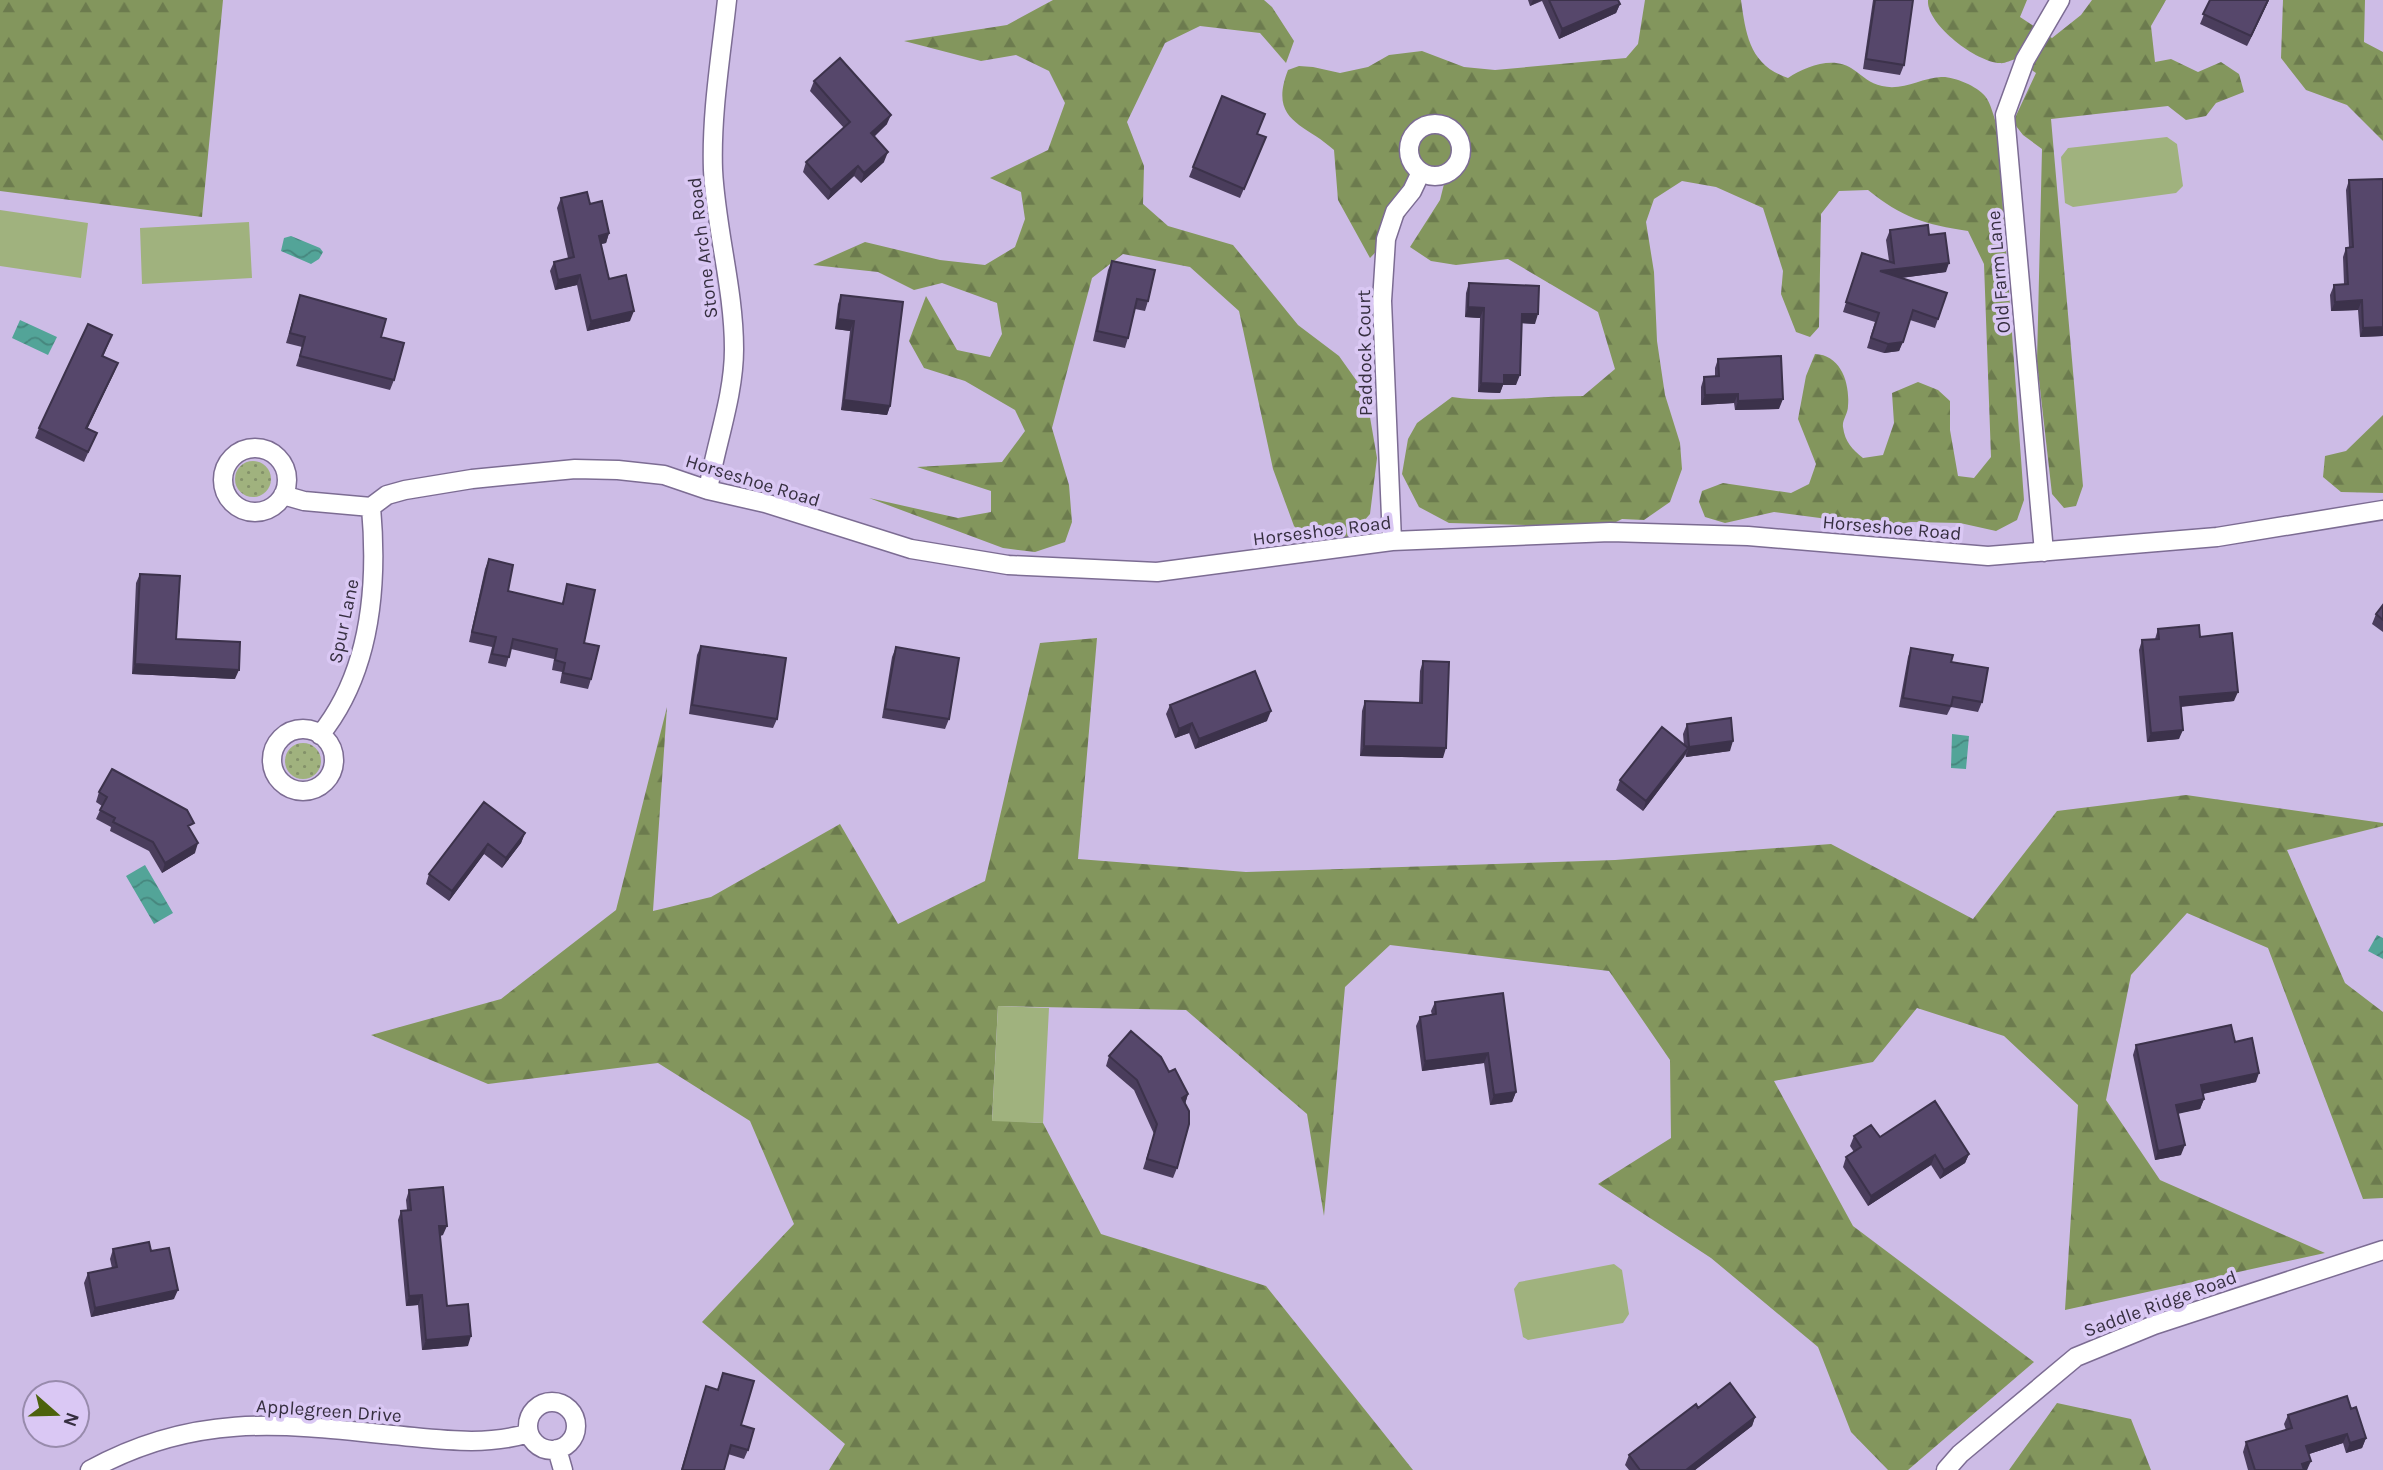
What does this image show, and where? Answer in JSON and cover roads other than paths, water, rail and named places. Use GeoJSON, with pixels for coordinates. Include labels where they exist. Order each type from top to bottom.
{"type":"FeatureCollection","features":[{"type":"Feature","properties":{"kind":"street","name":"Stone Arch Road"},"geometry":{"type":"LineString","coordinates":[[708,490],[732,380],[734,348],[728,286],[717,224],[713,167],[727,0]]}},
{"type":"Feature","properties":{"kind":"street","name":"Old Farm Lane"},"geometry":{"type":"LineString","coordinates":[[2044,552],[2005,116],[2025,60],[2060,0]]}},
{"type":"Feature","properties":{"kind":"street","name":"Paddock Court"},"geometry":{"type":"LineString","coordinates":[[1392,541],[1382,301],[1386,247],[1395,212],[1421,172]]}},
{"type":"Feature","properties":{"kind":"street","name":"Horseshoe Road"},"geometry":{"type":"LineString","coordinates":[[371,507],[387,495],[405,490],[472,479],[575,469],[664,475],[708,490],[765,503],[911,549],[1008,565],[1157,572],[1392,541],[1610,533],[1748,536],[1988,556],[2217,537],[2383,510]]}},
{"type":"Feature","properties":{"kind":"street"},"geometry":{"type":"LineString","coordinates":[[283,495],[304,501],[371,507]]}},
{"type":"Feature","properties":{"kind":"street","name":"Spur Lane"},"geometry":{"type":"LineString","coordinates":[[320,735],[346,699],[365,638],[374,574],[371,507]]}},
{"type":"Feature","properties":{"kind":"street","name":"Saddle Ridge Road"},"geometry":{"type":"LineString","coordinates":[[1946,1470],[1960,1454],[2076,1357],[2154,1325],[2383,1250]]}},
{"type":"Feature","properties":{"kind":"street"},"geometry":{"type":"LineString","coordinates":[[555,1402],[564,1404],[571,1410],[577,1428],[568,1445],[557,1449],[541,1447],[529,1433],[531,1415],[537,1407],[555,1402]]}},
{"type":"Feature","properties":{"kind":"street","name":"Applegreen Drive"},"geometry":{"type":"LineString","coordinates":[[90,1470],[157,1440],[193,1430],[250,1424],[468,1443],[529,1433]]}},
{"type":"Feature","properties":{"kind":"street"},"geometry":{"type":"LineString","coordinates":[[557,1449],[563,1470]]}},
{"type":"Feature","properties":{"kind":"water"},"geometry":{"type":"Polygon","coordinates":[[[291,236],[320,248],[323,252],[319,259],[311,264],[281,251],[284,238],[291,236]]]}},
{"type":"Feature","properties":{"kind":"water"},"geometry":{"type":"Polygon","coordinates":[[[20,320],[57,337],[48,355],[12,338],[20,320]]]}},
{"type":"Feature","properties":{"kind":"water"},"geometry":{"type":"Polygon","coordinates":[[[1952,734],[1969,736],[1966,769],[1951,768],[1952,734]]]}},
{"type":"Feature","properties":{"kind":"water"},"geometry":{"type":"Polygon","coordinates":[[[145,865],[173,913],[154,924],[126,876],[145,865]]]}},
{"type":"Feature","properties":{"kind":"water"},"geometry":{"type":"Polygon","coordinates":[[[2377,935],[2383,938],[2383,959],[2368,951],[2377,935]]]}}]}
